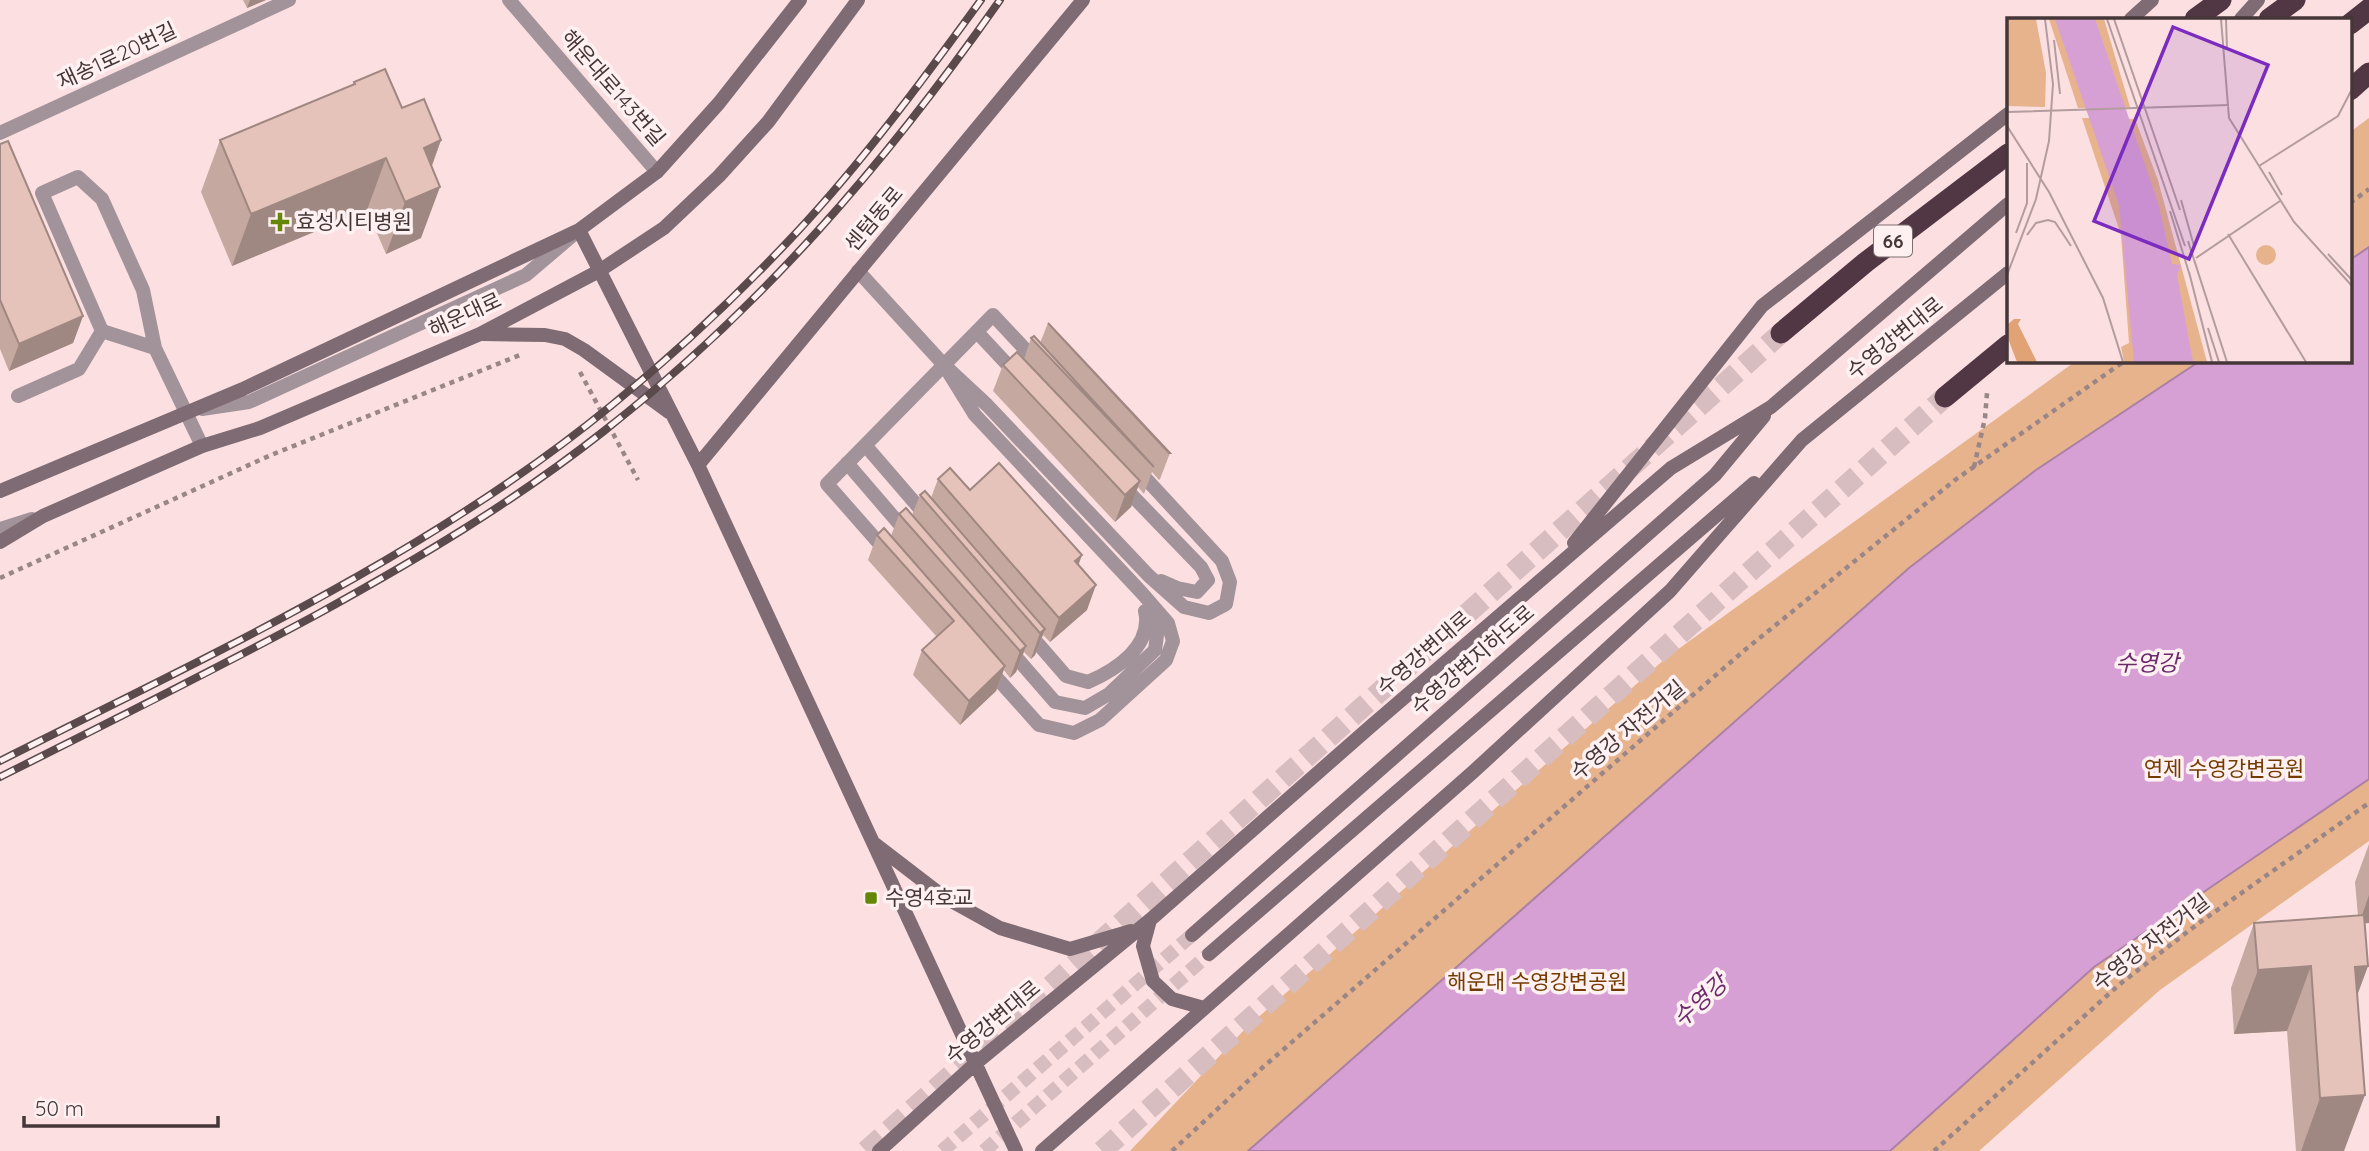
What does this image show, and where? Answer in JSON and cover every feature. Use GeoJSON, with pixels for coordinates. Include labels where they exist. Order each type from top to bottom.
{"type":"FeatureCollection","features":[{"type":"Feature","properties":{"kind":"highway"},"geometry":{"type":"LineString","coordinates":[[2196,18],[2221,0]]}},
{"type":"Feature","properties":{"kind":"highway"},"geometry":{"type":"LineString","coordinates":[[2270,18],[2295,0]]}},
{"type":"Feature","properties":{"kind":"highway"},"geometry":{"type":"LineString","coordinates":[[2352,22],[2369,9]]}},
{"type":"Feature","properties":{"kind":"highway"},"geometry":{"type":"LineString","coordinates":[[2352,88],[2369,73]]}},
{"type":"Feature","properties":{"kind":"highway","name":"66"},"geometry":{"type":"LineString","coordinates":[[1781,333],[1866,262],[2007,155]]}},
{"type":"Feature","properties":{"kind":"highway"},"geometry":{"type":"LineString","coordinates":[[1945,397],[2001,351]]}},
{"type":"Feature","properties":{"kind":"main road","name":"해운대로"},"geometry":{"type":"LineString","coordinates":[[0,491],[255,383],[579,230],[657,172],[719,103],[800,0]]}},
{"type":"Feature","properties":{"kind":"main road","name":"해운대로"},"geometry":{"type":"LineString","coordinates":[[0,541],[43,516],[202,446],[260,428],[480,334],[599,271],[664,228],[719,176],[768,122],[859,0]]}},
{"type":"Feature","properties":{"kind":"main road","name":"센텀동로"},"geometry":{"type":"LineString","coordinates":[[698,466],[1083,0]]}},
{"type":"Feature","properties":{"kind":"main road"},"geometry":{"type":"LineString","coordinates":[[2132,18],[2152,0]]}},
{"type":"Feature","properties":{"kind":"main road"},"geometry":{"type":"LineString","coordinates":[[2242,18],[2258,0]]}},
{"type":"Feature","properties":{"kind":"main road"},"geometry":{"type":"LineString","coordinates":[[2352,31],[2369,20]]}},
{"type":"Feature","properties":{"kind":"main road"},"geometry":{"type":"LineString","coordinates":[[1554,569],[1762,306],[2007,115]]}},
{"type":"Feature","properties":{"kind":"main road","name":"수영강변대로"},"geometry":{"type":"LineString","coordinates":[[879,1151],[975,1063],[1145,924],[1671,468],[1771,407],[2007,205]]}},
{"type":"Feature","properties":{"kind":"main road"},"geometry":{"type":"LineString","coordinates":[[579,230],[698,466],[1016,1151]]}},
{"type":"Feature","properties":{"kind":"main road","name":"수영강변대로"},"geometry":{"type":"LineString","coordinates":[[1042,1151],[1472,772],[1670,592],[1802,440],[2007,274]]}},
{"type":"Feature","properties":{"kind":"main road"},"geometry":{"type":"LineString","coordinates":[[480,334],[545,335],[565,339],[673,415]]}},
{"type":"Feature","properties":{"kind":"main road","name":"수영강변지하도로"},"geometry":{"type":"LineString","coordinates":[[1192,935],[1715,475],[1771,407]]}},
{"type":"Feature","properties":{"kind":"main road"},"geometry":{"type":"LineString","coordinates":[[1209,954],[1802,440]]}},
{"type":"Feature","properties":{"kind":"main road"},"geometry":{"type":"LineString","coordinates":[[872,841],[944,897],[1000,928],[1070,949],[1145,924],[1143,946],[1153,981],[1172,999],[1204,1008]]}},
{"type":"Feature","properties":{"kind":"street","name":"재송1로20번길"},"geometry":{"type":"LineString","coordinates":[[0,132],[289,0]]}},
{"type":"Feature","properties":{"kind":"street","name":"해운대로143번길"},"geometry":{"type":"LineString","coordinates":[[509,0],[657,172]]}},
{"type":"Feature","properties":{"kind":"street"},"geometry":{"type":"LineString","coordinates":[[155,348],[102,331],[42,193],[78,177],[102,200],[143,290],[155,348],[202,446]]}},
{"type":"Feature","properties":{"kind":"street"},"geometry":{"type":"LineString","coordinates":[[858,271],[944,365],[987,405],[1149,576],[1184,607],[1209,613],[1226,604],[1230,582],[1222,561],[1125,456]]}},
{"type":"Feature","properties":{"kind":"street"},"geometry":{"type":"LineString","coordinates":[[900,566],[827,484],[993,315],[1050,376]]}},
{"type":"Feature","properties":{"kind":"street"},"geometry":{"type":"LineString","coordinates":[[18,396],[79,369],[102,331]]}},
{"type":"Feature","properties":{"kind":"street"},"geometry":{"type":"LineString","coordinates":[[976,332],[1033,391]]}},
{"type":"Feature","properties":{"kind":"street"},"geometry":{"type":"LineString","coordinates":[[944,365],[975,415],[1141,592],[1168,623],[1173,641],[1166,660],[1100,720],[1074,733],[1039,725],[977,655]]}},
{"type":"Feature","properties":{"kind":"street"},"geometry":{"type":"LineString","coordinates":[[865,445],[939,530]]}},
{"type":"Feature","properties":{"kind":"street"},"geometry":{"type":"LineString","coordinates":[[847,463],[920,548]]}},
{"type":"Feature","properties":{"kind":"street"},"geometry":{"type":"LineString","coordinates":[[1109,471],[1201,567],[1208,580],[1197,592],[1177,588],[1149,576]]}},
{"type":"Feature","properties":{"kind":"street"},"geometry":{"type":"LineString","coordinates":[[0,528],[43,516]]}},
{"type":"Feature","properties":{"kind":"street"},"geometry":{"type":"LineString","coordinates":[[1017,619],[1066,676],[1088,682],[1111,672],[1142,643],[1148,624],[1141,592]]}},
{"type":"Feature","properties":{"kind":"street"},"geometry":{"type":"LineString","coordinates":[[998,636],[1055,702],[1085,708],[1109,694],[1155,650],[1155,621],[1141,592]]}},
{"type":"Feature","properties":{"kind":"path"},"geometry":{"type":"LineString","coordinates":[[2352,202],[2369,189]]}},
{"type":"Feature","properties":{"kind":"path"},"geometry":{"type":"LineString","coordinates":[[1973,468],[1985,418],[1988,382],[2001,351]]}},
{"type":"Feature","properties":{"kind":"path"},"geometry":{"type":"LineString","coordinates":[[0,578],[271,455],[520,355],[532,354]]}},
{"type":"Feature","properties":{"kind":"path","name":"수영강 자전거길"},"geometry":{"type":"LineString","coordinates":[[1172,1151],[1262,1068],[1756,641],[1973,468],[2123,362]]}},
{"type":"Feature","properties":{"kind":"path"},"geometry":{"type":"LineString","coordinates":[[577,367],[638,480]]}},
{"type":"Feature","properties":{"kind":"path","name":"수영강 자전거길"},"geometry":{"type":"LineString","coordinates":[[1934,1151],[2120,984],[2199,923],[2369,803]]}},
{"type":"Feature","properties":{"kind":"green space","name":"수영강"},"geometry":{"type":"Polygon","coordinates":[[[2369,118],[2369,841],[2160,990],[1979,1151],[1130,1151],[1245,1029],[1666,658],[2075,362],[2352,362],[2352,131],[2369,118]]]}},
{"type":"Feature","properties":{"kind":"water","name":"수영강"},"geometry":{"type":"Polygon","coordinates":[[[2369,247],[2369,779],[2094,967],[1890,1151],[1248,1151],[1909,568],[2036,470],[2198,362],[2352,362],[2352,259],[2369,247]]]}},
{"type":"Feature","properties":{"kind":"building"},"geometry":{"type":"Polygon","coordinates":[[[385,69],[402,108],[424,99],[441,140],[424,148],[440,187],[405,202],[386,158],[251,214],[220,140],[385,69]]]}},
{"type":"Feature","properties":{"kind":"building"},"geometry":{"type":"Polygon","coordinates":[[[8,141],[83,316],[19,344],[0,300],[0,144],[8,141]]]}},
{"type":"Feature","properties":{"kind":"building"},"geometry":{"type":"Polygon","coordinates":[[[1048,323],[1170,453],[1169,453],[1048,323]]]}},
{"type":"Feature","properties":{"kind":"building"},"geometry":{"type":"Polygon","coordinates":[[[1034,336],[1154,467],[1031,338],[1034,336]]]}},
{"type":"Feature","properties":{"kind":"building"},"geometry":{"type":"Polygon","coordinates":[[[1017,352],[1140,481],[1125,495],[1003,365],[1017,352]]]}},
{"type":"Feature","properties":{"kind":"building"},"geometry":{"type":"Polygon","coordinates":[[[999,463],[1082,555],[1075,561],[1096,585],[1059,618],[938,479],[950,468],[970,490],[999,463]]]}},
{"type":"Feature","properties":{"kind":"building"},"geometry":{"type":"Polygon","coordinates":[[[925,491],[1045,629],[1040,633],[920,495],[925,491]]]}},
{"type":"Feature","properties":{"kind":"building"},"geometry":{"type":"Polygon","coordinates":[[[906,508],[1026,646],[1020,651],[899,514],[906,508]]]}},
{"type":"Feature","properties":{"kind":"building"},"geometry":{"type":"Polygon","coordinates":[[[884,528],[1005,666],[969,701],[922,650],[954,621],[877,535],[884,528]]]}},
{"type":"Feature","properties":{"kind":"building"},"geometry":{"type":"Polygon","coordinates":[[[2364,915],[2368,966],[2355,967],[2365,1095],[2320,1098],[2311,966],[2258,970],[2254,923],[2364,915]]]}},
{"type":"Feature","properties":{"kind":"tunnel"},"geometry":{"type":"LineString","coordinates":[[866,1151],[1781,333]]}},
{"type":"Feature","properties":{"kind":"tunnel"},"geometry":{"type":"LineString","coordinates":[[1102,1151],[1945,397]]}},
{"type":"Feature","properties":{"kind":"tunnel"},"geometry":{"type":"LineString","coordinates":[[942,1151],[1192,935]]}},
{"type":"Feature","properties":{"kind":"tunnel"},"geometry":{"type":"LineString","coordinates":[[984,1151],[1209,954]]}},
{"type":"Feature","properties":{"kind":"railway"},"geometry":{"type":"LineString","coordinates":[[0,761],[238,641],[393,556],[542,459],[612,405],[707,322],[796,233],[869,148],[981,0]]}},
{"type":"Feature","properties":{"kind":"railway"},"geometry":{"type":"LineString","coordinates":[[0,777],[238,656],[391,573],[500,506],[604,431],[662,384],[716,334],[818,230],[912,119],[1000,0]]}},
{"type":"Feature","properties":{"kind":"place","name":"효성시티병원"},"geometry":{"type":"Point","coordinates":[280,222]}},
{"type":"Feature","properties":{"kind":"place","name":"수영4호교"},"geometry":{"type":"Point","coordinates":[871,898]}},
{"type":"Feature","properties":{"kind":"park label","name":"연제 수영강변공원"},"geometry":{"type":"Point","coordinates":[2224,769]}},
{"type":"Feature","properties":{"kind":"park label","name":"해운대 수영강변공원"},"geometry":{"type":"Point","coordinates":[1537,982]}}]}
